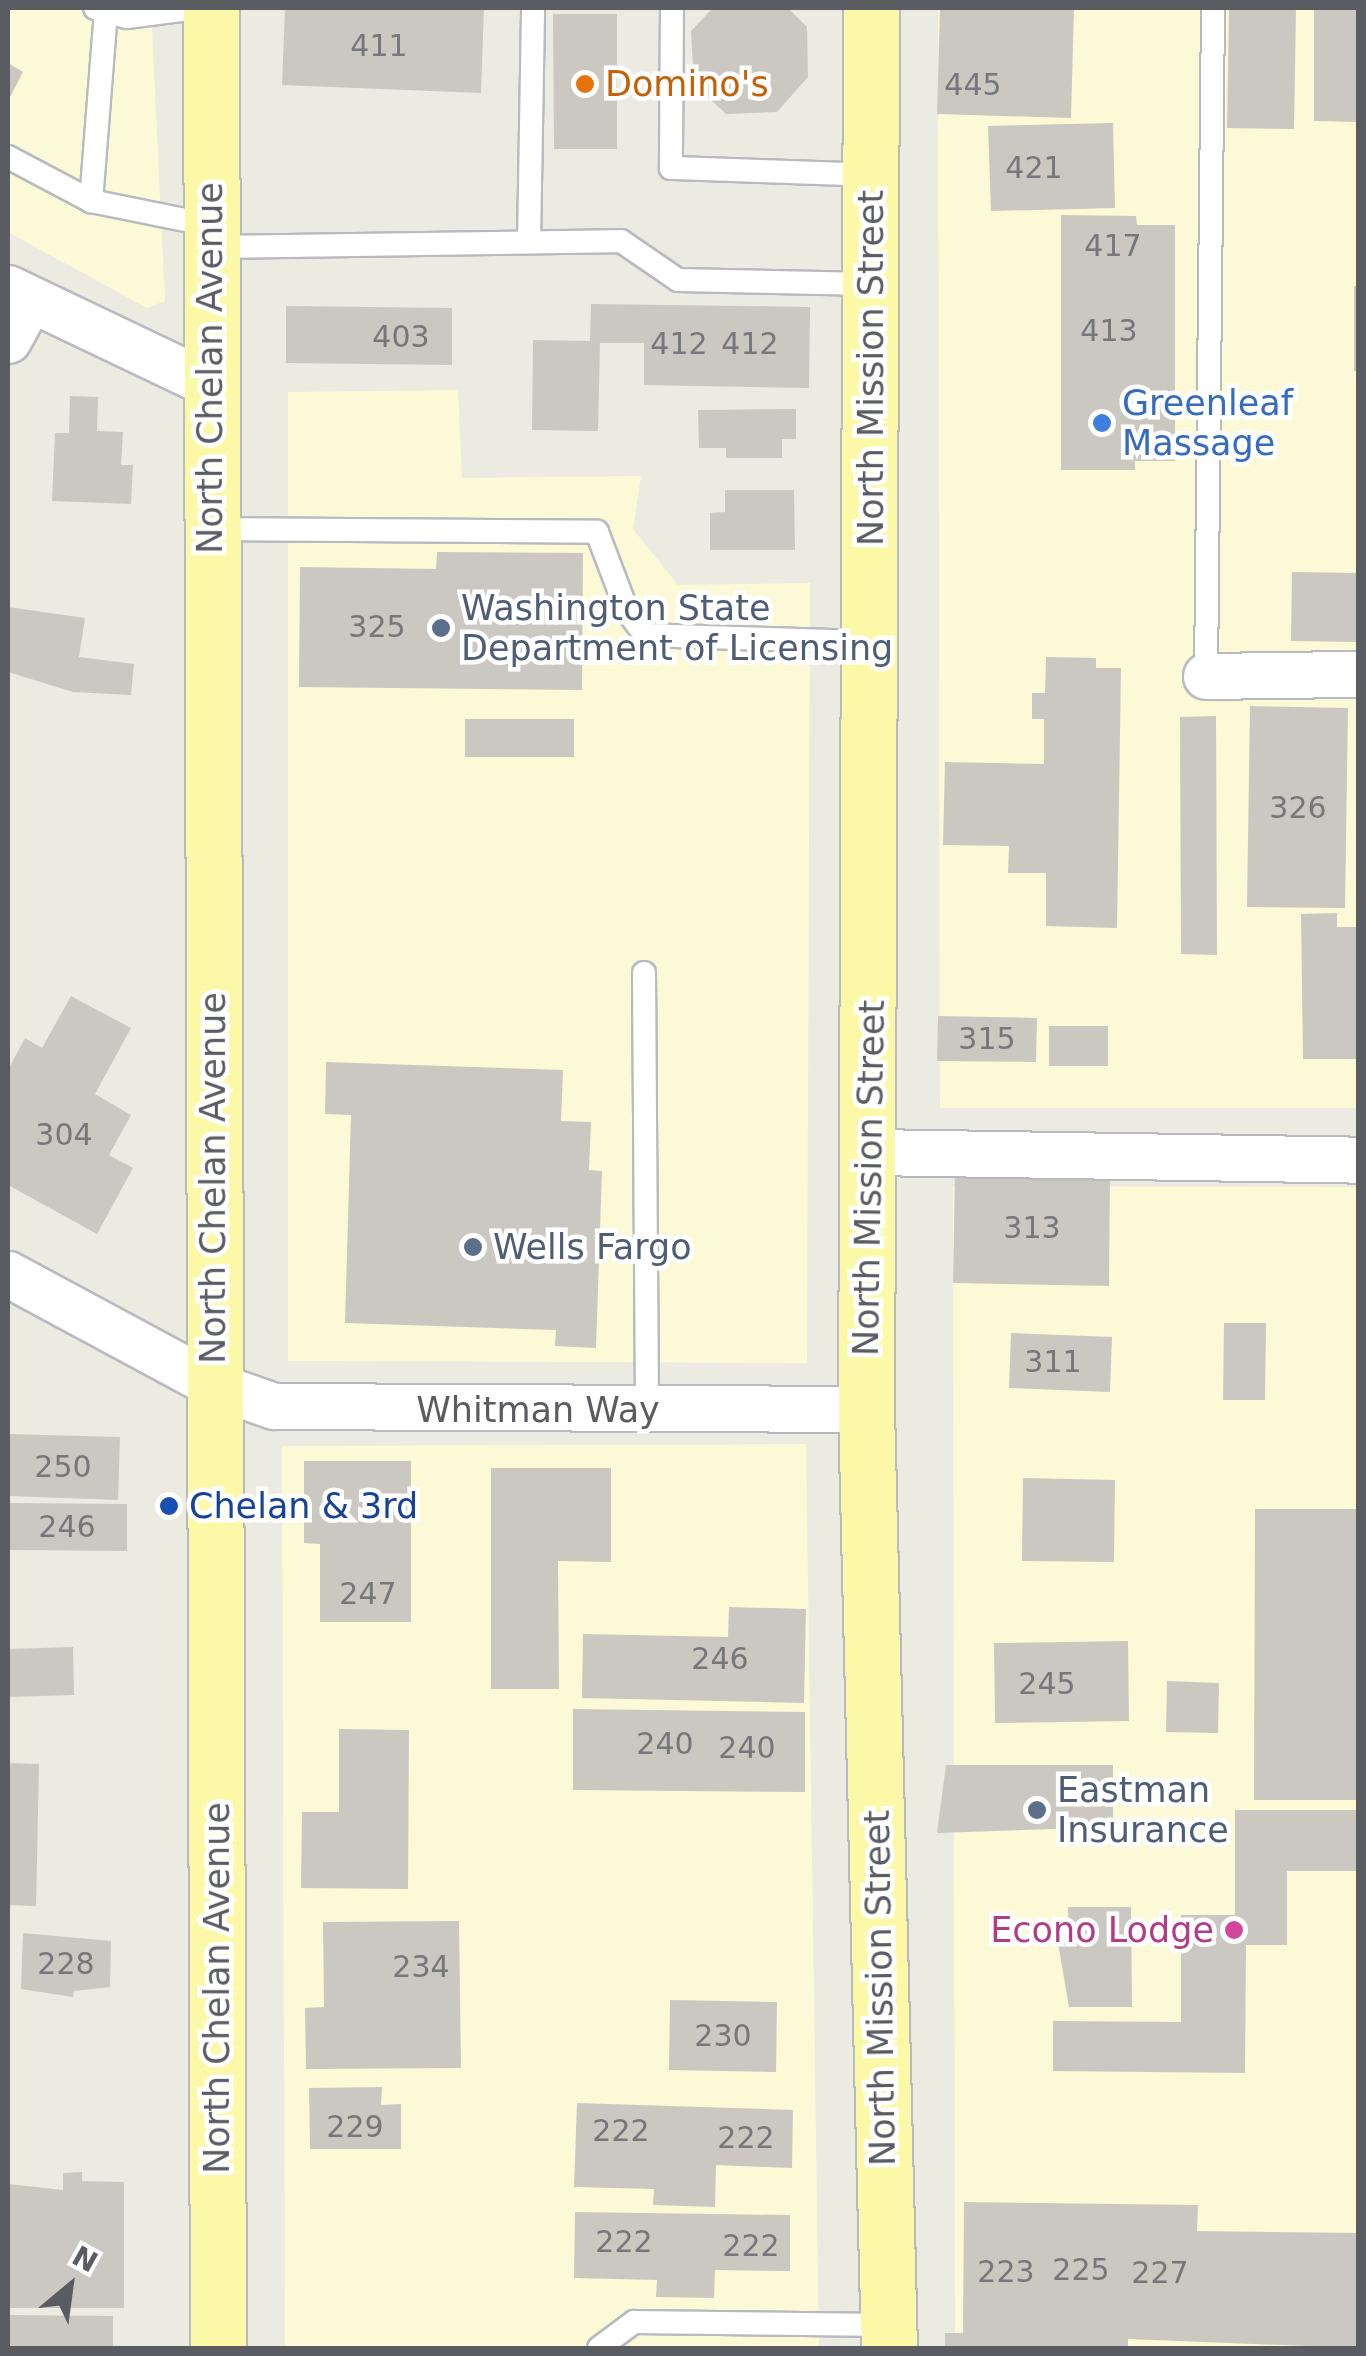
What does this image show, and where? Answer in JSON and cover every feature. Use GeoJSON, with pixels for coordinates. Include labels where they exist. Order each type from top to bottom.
{"type":"FeatureCollection","features":[{"type":"Feature","properties":{"kind":"main road","name":"North Chelan Avenue"},"geometry":{"type":"LineString","coordinates":[[211,8],[209,384],[218,2348]]}},
{"type":"Feature","properties":{"kind":"main road","name":"North Mission Street"},"geometry":{"type":"LineString","coordinates":[[871,8],[872,642],[866,1409],[889,2337]]}},
{"type":"Feature","properties":{"kind":"street"},"geometry":{"type":"LineString","coordinates":[[8,340],[19,294],[209,384]]}},
{"type":"Feature","properties":{"kind":"street"},"geometry":{"type":"LineString","coordinates":[[1206,676],[1358,674]]}},
{"type":"Feature","properties":{"kind":"street"},"geometry":{"type":"LineString","coordinates":[[870,1152],[1358,1160]]}},
{"type":"Feature","properties":{"kind":"street","name":"Whitman Way"},"geometry":{"type":"LineString","coordinates":[[8,1274],[214,1385],[274,1406],[324,1410],[866,1409]]}},
{"type":"Feature","properties":{"kind":"lane"},"geometry":{"type":"LineString","coordinates":[[91,200],[99,9],[127,18],[196,8]]}},
{"type":"Feature","properties":{"kind":"lane"},"geometry":{"type":"LineString","coordinates":[[529,242],[533,8]]}},
{"type":"Feature","properties":{"kind":"lane"},"geometry":{"type":"LineString","coordinates":[[672,8],[671,168],[871,176]]}},
{"type":"Feature","properties":{"kind":"lane"},"geometry":{"type":"LineString","coordinates":[[1206,676],[1213,8]]}},
{"type":"Feature","properties":{"kind":"lane"},"geometry":{"type":"LineString","coordinates":[[8,157],[91,200],[210,236],[621,241],[678,280],[871,284]]}},
{"type":"Feature","properties":{"kind":"lane"},"geometry":{"type":"LineString","coordinates":[[210,529],[596,532],[627,611],[645,635],[872,642]]}},
{"type":"Feature","properties":{"kind":"lane"},"geometry":{"type":"LineString","coordinates":[[644,973],[648,1410]]}},
{"type":"Feature","properties":{"kind":"lane"},"geometry":{"type":"LineString","coordinates":[[599,2348],[634,2322],[889,2337]]}},
{"type":"Feature","properties":{"kind":"shaded area"},"geometry":{"type":"Polygon","coordinates":[[[8,8],[151,8],[165,301],[147,308],[8,232],[8,8]]]}},
{"type":"Feature","properties":{"kind":"shaded area"},"geometry":{"type":"Polygon","coordinates":[[[938,8],[1358,8],[1358,1108],[940,1108],[938,8]]]}},
{"type":"Feature","properties":{"kind":"shaded area"},"geometry":{"type":"Polygon","coordinates":[[[458,390],[462,478],[641,476],[633,529],[678,585],[810,583],[807,1363],[288,1361],[288,392],[458,390]]]}},
{"type":"Feature","properties":{"kind":"shaded area"},"geometry":{"type":"Polygon","coordinates":[[[953,1186],[1358,1187],[1358,2348],[955,2348],[953,1186]]]}},
{"type":"Feature","properties":{"kind":"shaded area"},"geometry":{"type":"Polygon","coordinates":[[[806,1444],[819,2348],[285,2348],[282,1446],[806,1444]]]}},
{"type":"Feature","properties":{"kind":"building"},"geometry":{"type":"Polygon","coordinates":[[[285,8],[484,8],[481,93],[282,85],[285,8]]]}},
{"type":"Feature","properties":{"kind":"building"},"geometry":{"type":"Polygon","coordinates":[[[713,8],[788,8],[807,27],[808,77],[777,112],[726,114],[694,84],[691,31],[713,8]]]}},
{"type":"Feature","properties":{"kind":"building"},"geometry":{"type":"Polygon","coordinates":[[[940,8],[1074,8],[1071,118],[937,114],[940,8]]]}},
{"type":"Feature","properties":{"kind":"building"},"geometry":{"type":"Polygon","coordinates":[[[1229,8],[1296,8],[1294,129],[1227,128],[1229,8]]]}},
{"type":"Feature","properties":{"kind":"building"},"geometry":{"type":"Polygon","coordinates":[[[1314,8],[1358,8],[1358,122],[1314,121],[1314,8]]]}},
{"type":"Feature","properties":{"kind":"building"},"geometry":{"type":"Polygon","coordinates":[[[553,14],[617,14],[617,149],[554,149],[553,14]]]}},
{"type":"Feature","properties":{"kind":"building"},"geometry":{"type":"Polygon","coordinates":[[[8,63],[23,72],[8,101],[8,63]]]}},
{"type":"Feature","properties":{"kind":"building"},"geometry":{"type":"Polygon","coordinates":[[[1113,123],[1115,208],[991,211],[988,126],[1113,123]]]}},
{"type":"Feature","properties":{"kind":"building"},"geometry":{"type":"Polygon","coordinates":[[[1061,215],[1136,216],[1137,225],[1175,225],[1175,461],[1135,461],[1135,470],[1061,470],[1061,215]]]}},
{"type":"Feature","properties":{"kind":"building"},"geometry":{"type":"Polygon","coordinates":[[[1354,286],[1358,286],[1358,371],[1354,371],[1354,286]]]}},
{"type":"Feature","properties":{"kind":"building"},"geometry":{"type":"Polygon","coordinates":[[[591,304],[810,307],[809,388],[644,385],[644,343],[600,343],[598,431],[532,430],[533,340],[590,341],[591,304]]]}},
{"type":"Feature","properties":{"kind":"building"},"geometry":{"type":"Polygon","coordinates":[[[286,306],[452,308],[452,365],[286,363],[286,306]]]}},
{"type":"Feature","properties":{"kind":"building"},"geometry":{"type":"Polygon","coordinates":[[[70,396],[98,397],[97,431],[123,432],[121,465],[133,465],[131,504],[52,501],[55,433],[69,433],[70,396]]]}},
{"type":"Feature","properties":{"kind":"building"},"geometry":{"type":"Polygon","coordinates":[[[796,409],[796,439],[782,439],[782,458],[726,458],[726,448],[699,448],[698,410],[796,409]]]}},
{"type":"Feature","properties":{"kind":"building"},"geometry":{"type":"Polygon","coordinates":[[[725,490],[794,490],[795,550],[710,550],[710,513],[725,512],[725,490]]]}},
{"type":"Feature","properties":{"kind":"building","name":"Washington State Department of Licensing"},"geometry":{"type":"Polygon","coordinates":[[[437,552],[583,553],[582,690],[299,687],[300,567],[436,569],[437,552]]]}},
{"type":"Feature","properties":{"kind":"building"},"geometry":{"type":"Polygon","coordinates":[[[1292,572],[1358,573],[1358,642],[1291,641],[1292,572]]]}},
{"type":"Feature","properties":{"kind":"building"},"geometry":{"type":"Polygon","coordinates":[[[8,607],[85,618],[79,657],[134,664],[131,695],[73,692],[8,672],[8,607]]]}},
{"type":"Feature","properties":{"kind":"building"},"geometry":{"type":"Polygon","coordinates":[[[1046,657],[1096,658],[1096,668],[1121,668],[1117,928],[1046,926],[1046,873],[1008,873],[1009,846],[943,845],[945,762],[1044,764],[1044,719],[1032,719],[1032,693],[1045,693],[1046,657]]]}},
{"type":"Feature","properties":{"kind":"building"},"geometry":{"type":"Polygon","coordinates":[[[1250,706],[1348,708],[1345,908],[1247,907],[1250,706]]]}},
{"type":"Feature","properties":{"kind":"building"},"geometry":{"type":"Polygon","coordinates":[[[1216,716],[1217,955],[1181,954],[1180,717],[1216,716]]]}},
{"type":"Feature","properties":{"kind":"building"},"geometry":{"type":"Polygon","coordinates":[[[465,719],[574,719],[574,757],[465,757],[465,719]]]}},
{"type":"Feature","properties":{"kind":"building"},"geometry":{"type":"Polygon","coordinates":[[[1337,913],[1337,927],[1358,927],[1358,1059],[1303,1059],[1301,914],[1337,913]]]}},
{"type":"Feature","properties":{"kind":"building"},"geometry":{"type":"Polygon","coordinates":[[[71,996],[131,1028],[95,1094],[131,1115],[109,1155],[133,1168],[97,1234],[8,1185],[8,1070],[25,1038],[42,1048],[71,996]]]}},
{"type":"Feature","properties":{"kind":"building"},"geometry":{"type":"Polygon","coordinates":[[[938,1016],[1037,1018],[1036,1062],[937,1061],[938,1016]]]}},
{"type":"Feature","properties":{"kind":"building"},"geometry":{"type":"Polygon","coordinates":[[[1049,1026],[1108,1026],[1108,1066],[1049,1066],[1049,1026]]]}},
{"type":"Feature","properties":{"kind":"building","name":"Wells Fargo"},"geometry":{"type":"Polygon","coordinates":[[[326,1062],[563,1070],[561,1121],[591,1122],[589,1170],[602,1171],[596,1348],[555,1346],[556,1330],[345,1323],[351,1115],[325,1114],[326,1062]]]}},
{"type":"Feature","properties":{"kind":"building"},"geometry":{"type":"Polygon","coordinates":[[[955,1170],[1110,1173],[1109,1286],[953,1283],[955,1170]]]}},
{"type":"Feature","properties":{"kind":"building"},"geometry":{"type":"Polygon","coordinates":[[[1224,1323],[1266,1323],[1265,1400],[1223,1400],[1224,1323]]]}},
{"type":"Feature","properties":{"kind":"building"},"geometry":{"type":"Polygon","coordinates":[[[1011,1333],[1112,1337],[1110,1392],[1009,1388],[1011,1333]]]}},
{"type":"Feature","properties":{"kind":"building"},"geometry":{"type":"Polygon","coordinates":[[[8,1434],[120,1437],[118,1500],[8,1496],[8,1434]]]}},
{"type":"Feature","properties":{"kind":"building"},"geometry":{"type":"Polygon","coordinates":[[[304,1461],[411,1461],[411,1622],[320,1622],[320,1544],[304,1543],[304,1461]]]}},
{"type":"Feature","properties":{"kind":"building"},"geometry":{"type":"Polygon","coordinates":[[[491,1468],[611,1468],[611,1562],[558,1561],[559,1689],[491,1689],[491,1468]]]}},
{"type":"Feature","properties":{"kind":"building"},"geometry":{"type":"Polygon","coordinates":[[[1023,1478],[1115,1480],[1114,1562],[1022,1561],[1023,1478]]]}},
{"type":"Feature","properties":{"kind":"building"},"geometry":{"type":"Polygon","coordinates":[[[8,1503],[127,1504],[127,1551],[8,1550],[8,1503]]]}},
{"type":"Feature","properties":{"kind":"building"},"geometry":{"type":"Polygon","coordinates":[[[1255,1509],[1358,1509],[1358,1800],[1254,1800],[1255,1509]]]}},
{"type":"Feature","properties":{"kind":"building"},"geometry":{"type":"Polygon","coordinates":[[[729,1607],[806,1609],[804,1703],[582,1698],[583,1634],[728,1637],[729,1607]]]}},
{"type":"Feature","properties":{"kind":"building"},"geometry":{"type":"Polygon","coordinates":[[[1128,1641],[1129,1721],[995,1723],[994,1643],[1128,1641]]]}},
{"type":"Feature","properties":{"kind":"building"},"geometry":{"type":"Polygon","coordinates":[[[73,1647],[74,1695],[8,1697],[8,1649],[73,1647]]]}},
{"type":"Feature","properties":{"kind":"building"},"geometry":{"type":"Polygon","coordinates":[[[1167,1681],[1219,1683],[1218,1733],[1166,1732],[1167,1681]]]}},
{"type":"Feature","properties":{"kind":"building"},"geometry":{"type":"Polygon","coordinates":[[[573,1709],[805,1712],[805,1792],[573,1790],[573,1709]]]}},
{"type":"Feature","properties":{"kind":"building"},"geometry":{"type":"Polygon","coordinates":[[[339,1729],[409,1730],[408,1889],[301,1888],[302,1812],[339,1812],[339,1729]]]}},
{"type":"Feature","properties":{"kind":"building"},"geometry":{"type":"Polygon","coordinates":[[[8,1763],[39,1764],[36,1906],[8,1905],[8,1763]]]}},
{"type":"Feature","properties":{"kind":"building"},"geometry":{"type":"Polygon","coordinates":[[[946,1765],[1113,1765],[1113,1827],[937,1833],[946,1765]]]}},
{"type":"Feature","properties":{"kind":"building","name":"Econo Lodge"},"geometry":{"type":"Polygon","coordinates":[[[1235,1810],[1358,1810],[1358,1871],[1287,1871],[1287,1945],[1246,1945],[1245,2073],[1053,2071],[1053,2021],[1181,2022],[1181,1915],[1235,1915],[1235,1810]]]}},
{"type":"Feature","properties":{"kind":"building"},"geometry":{"type":"Polygon","coordinates":[[[1068,1907],[1131,1907],[1132,2007],[1069,2007],[1058,1943],[1069,1943],[1068,1907]]]}},
{"type":"Feature","properties":{"kind":"building"},"geometry":{"type":"Polygon","coordinates":[[[459,1921],[461,2068],[306,2069],[305,2008],[324,2007],[323,1922],[459,1921]]]}},
{"type":"Feature","properties":{"kind":"building"},"geometry":{"type":"Polygon","coordinates":[[[23,1933],[111,1941],[110,1987],[74,1991],[73,1997],[21,1989],[23,1933]]]}},
{"type":"Feature","properties":{"kind":"building"},"geometry":{"type":"Polygon","coordinates":[[[670,2000],[777,2002],[776,2072],[669,2070],[670,2000]]]}},
{"type":"Feature","properties":{"kind":"building"},"geometry":{"type":"Polygon","coordinates":[[[382,2087],[381,2105],[401,2104],[401,2149],[310,2149],[309,2088],[382,2087]]]}},
{"type":"Feature","properties":{"kind":"building"},"geometry":{"type":"Polygon","coordinates":[[[577,2103],[793,2110],[792,2168],[716,2165],[715,2207],[653,2205],[654,2189],[574,2187],[577,2103]]]}},
{"type":"Feature","properties":{"kind":"building"},"geometry":{"type":"Polygon","coordinates":[[[82,2172],[82,2181],[124,2182],[124,2308],[8,2308],[8,2184],[63,2190],[63,2173],[82,2172]]]}},
{"type":"Feature","properties":{"kind":"building"},"geometry":{"type":"Polygon","coordinates":[[[964,2202],[1198,2205],[1197,2231],[1358,2233],[1358,2348],[1128,2339],[1128,2348],[945,2348],[945,2333],[963,2333],[964,2202]]]}},
{"type":"Feature","properties":{"kind":"building"},"geometry":{"type":"Polygon","coordinates":[[[575,2212],[790,2215],[790,2271],[715,2270],[714,2298],[656,2297],[657,2280],[574,2278],[575,2212]]]}},
{"type":"Feature","properties":{"kind":"building"},"geometry":{"type":"Polygon","coordinates":[[[8,2315],[113,2316],[113,2348],[8,2348],[8,2315]]]}},
{"type":"Feature","properties":{"kind":"place","name":"Domino's"},"geometry":{"type":"Point","coordinates":[585,84]}},
{"type":"Feature","properties":{"kind":"place","name":"Greenleaf Massage"},"geometry":{"type":"Point","coordinates":[1102,423]}},
{"type":"Feature","properties":{"kind":"place","name":"Washington State Department of Licensing"},"geometry":{"type":"Point","coordinates":[441,628]}},
{"type":"Feature","properties":{"kind":"place","name":"Wells Fargo"},"geometry":{"type":"Point","coordinates":[473,1247]}},
{"type":"Feature","properties":{"kind":"place","name":"Chelan & 3rd"},"geometry":{"type":"Point","coordinates":[169,1506]}},
{"type":"Feature","properties":{"kind":"place","name":"Eastman Insurance"},"geometry":{"type":"Point","coordinates":[1037,1810]}},
{"type":"Feature","properties":{"kind":"place","name":"Econo Lodge"},"geometry":{"type":"Point","coordinates":[1234,1930]}}]}
